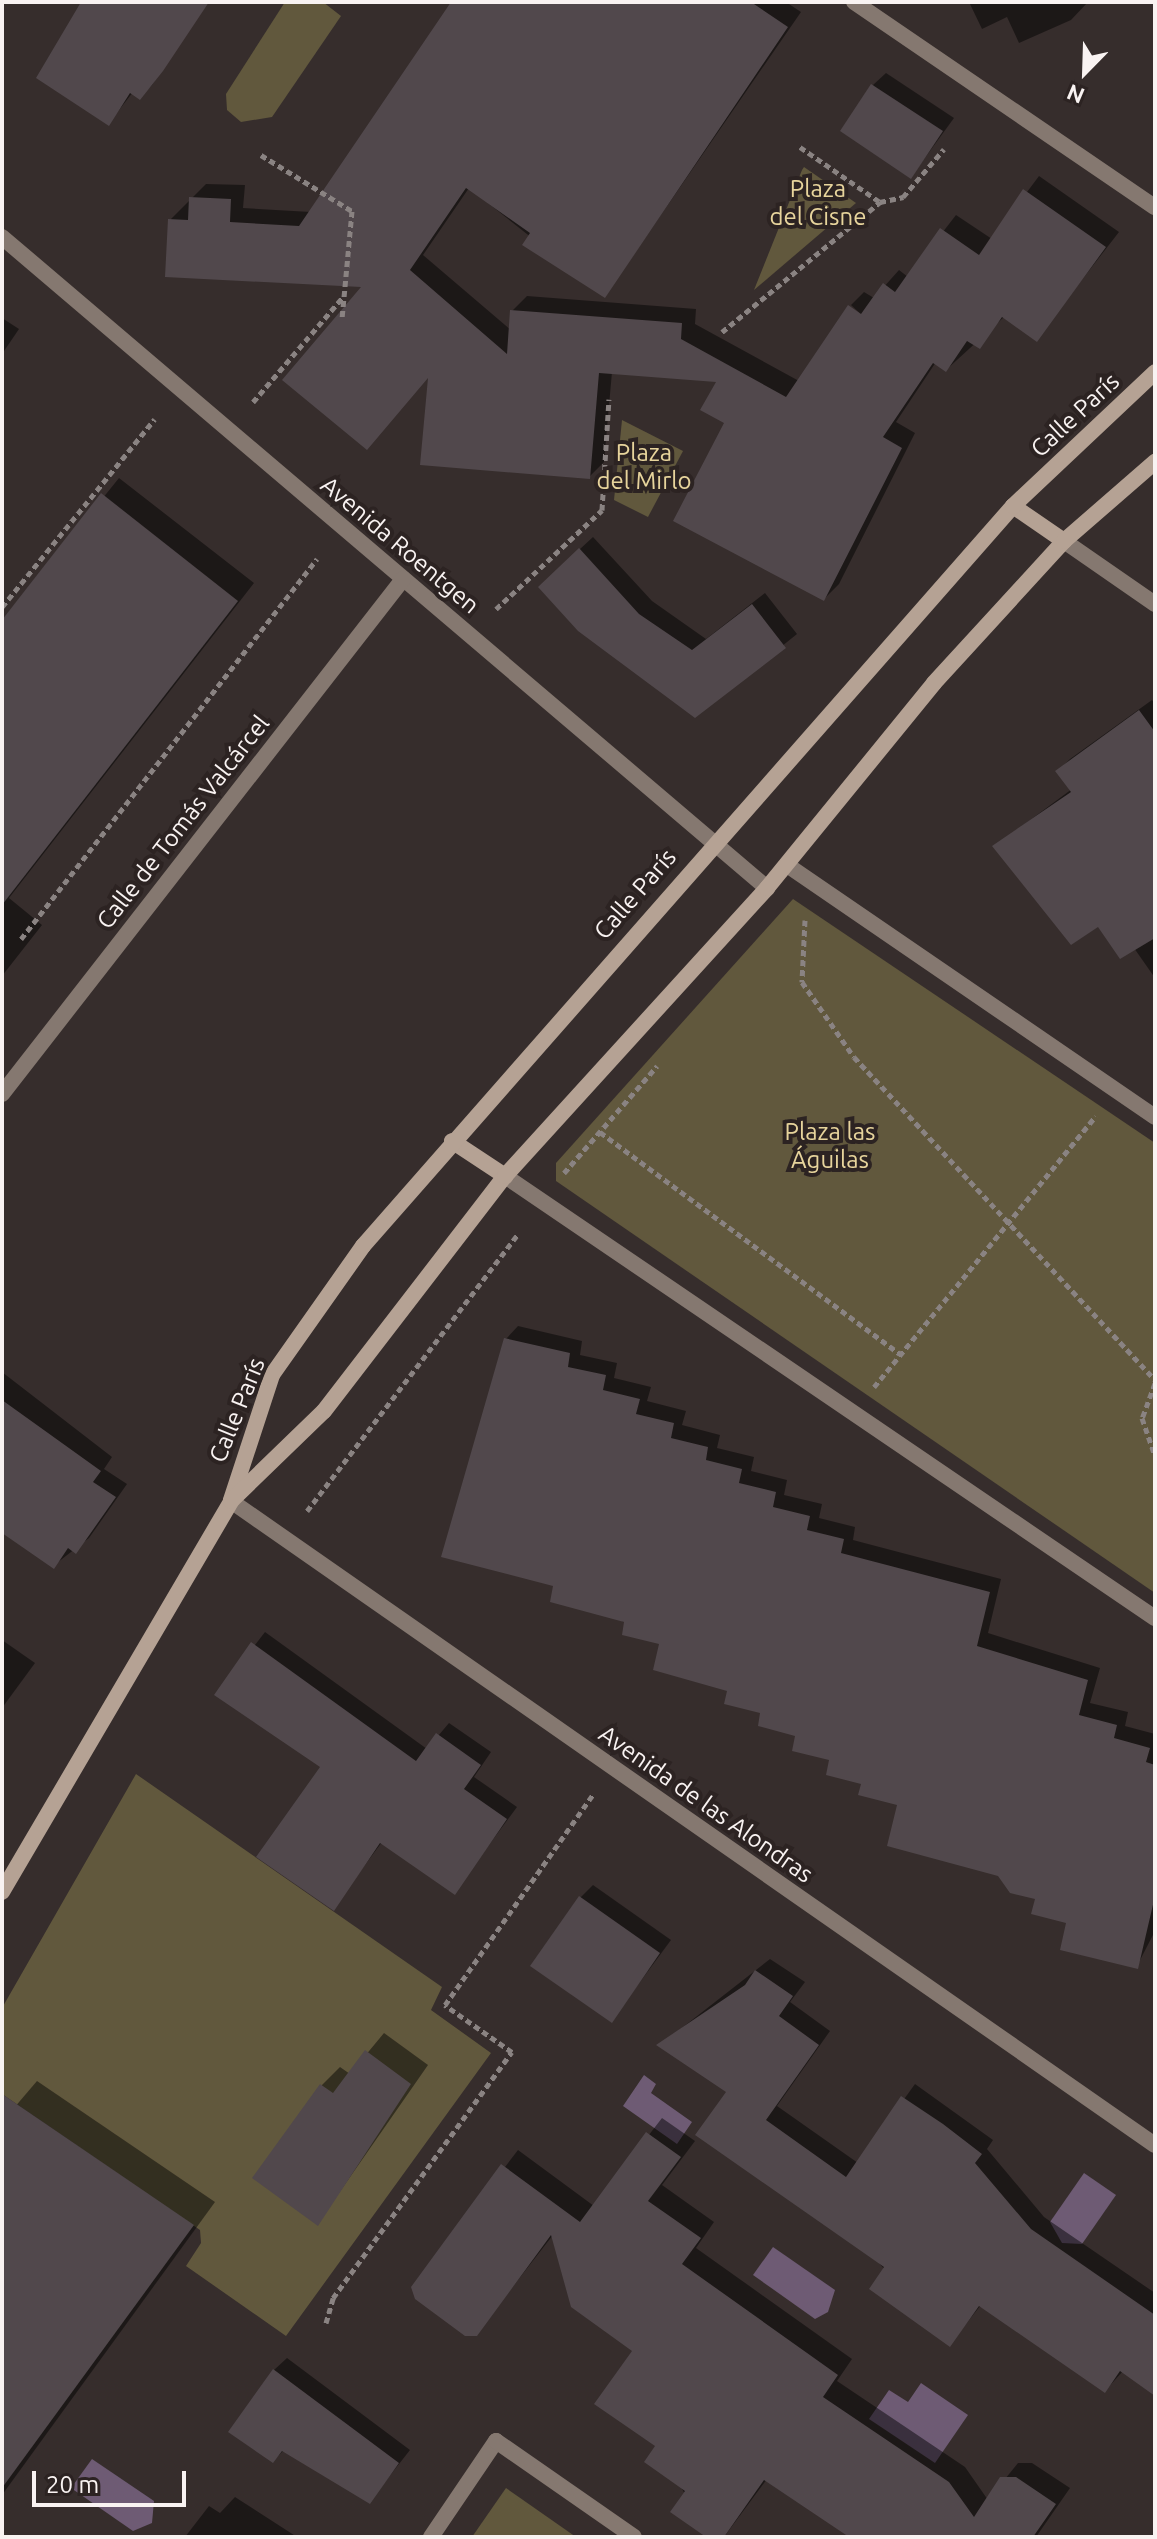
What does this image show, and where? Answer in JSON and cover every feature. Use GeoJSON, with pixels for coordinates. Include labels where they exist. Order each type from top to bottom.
{"type":"FeatureCollection","features":[{"type":"Feature","properties":{"kind":"main road","name":"Calle París"},"geometry":{"type":"LineString","coordinates":[[2,1892],[231,1501],[272,1375],[363,1246],[712,842],[1013,506],[1155,372]]}},
{"type":"Feature","properties":{"kind":"main road","name":"Calle París"},"geometry":{"type":"LineString","coordinates":[[231,1501],[324,1411],[505,1176],[767,888],[934,683],[1064,541],[1155,462]]}},
{"type":"Feature","properties":{"kind":"main road"},"geometry":{"type":"LineString","coordinates":[[1013,506],[1064,541]]}},
{"type":"Feature","properties":{"kind":"main road"},"geometry":{"type":"LineString","coordinates":[[452,1141],[505,1176]]}},
{"type":"Feature","properties":{"kind":"street"},"geometry":{"type":"LineString","coordinates":[[854,2],[1155,207]]}},
{"type":"Feature","properties":{"kind":"street","name":"Avenida Roentgen"},"geometry":{"type":"LineString","coordinates":[[2,237],[767,888]]}},
{"type":"Feature","properties":{"kind":"street"},"geometry":{"type":"LineString","coordinates":[[1064,541],[1155,604]]}},
{"type":"Feature","properties":{"kind":"street","name":"Calle de Tomás Valcárcel"},"geometry":{"type":"LineString","coordinates":[[2,1094],[403,579]]}},
{"type":"Feature","properties":{"kind":"street"},"geometry":{"type":"LineString","coordinates":[[787,865],[1155,1117]]}},
{"type":"Feature","properties":{"kind":"street"},"geometry":{"type":"LineString","coordinates":[[505,1176],[1155,1618]]}},
{"type":"Feature","properties":{"kind":"street","name":"Avenida de las Alondras"},"geometry":{"type":"LineString","coordinates":[[231,1501],[1155,2145]]}},
{"type":"Feature","properties":{"kind":"street"},"geometry":{"type":"LineString","coordinates":[[431,2537],[496,2441],[634,2537]]}},
{"type":"Feature","properties":{"kind":"path"},"geometry":{"type":"LineString","coordinates":[[800,147],[880,202]]}},
{"type":"Feature","properties":{"kind":"path"},"geometry":{"type":"LineString","coordinates":[[722,332],[880,202],[903,197],[944,149]]}},
{"type":"Feature","properties":{"kind":"path"},"geometry":{"type":"LineString","coordinates":[[261,155],[352,211],[342,318]]}},
{"type":"Feature","properties":{"kind":"path"},"geometry":{"type":"LineString","coordinates":[[253,402],[344,296]]}},
{"type":"Feature","properties":{"kind":"path"},"geometry":{"type":"LineString","coordinates":[[496,609],[602,510],[609,399]]}},
{"type":"Feature","properties":{"kind":"path"},"geometry":{"type":"LineString","coordinates":[[2,607],[155,419]]}},
{"type":"Feature","properties":{"kind":"path"},"geometry":{"type":"LineString","coordinates":[[21,939],[317,559]]}},
{"type":"Feature","properties":{"kind":"path"},"geometry":{"type":"LineString","coordinates":[[800,903],[808,995],[877,1087],[1155,1382],[1142,1418],[1155,1455]]}},
{"type":"Feature","properties":{"kind":"path"},"geometry":{"type":"LineString","coordinates":[[853,1413],[1116,1091]]}},
{"type":"Feature","properties":{"kind":"path"},"geometry":{"type":"LineString","coordinates":[[600,1132],[900,1354]]}},
{"type":"Feature","properties":{"kind":"path"},"geometry":{"type":"LineString","coordinates":[[305,1514],[517,1235]]}},
{"type":"Feature","properties":{"kind":"path"},"geometry":{"type":"LineString","coordinates":[[326,2323],[333,2298],[512,2052],[445,2005],[596,1791]]}},
{"type":"Feature","properties":{"kind":"green space"},"geometry":{"type":"Polygon","coordinates":[[[285,2],[323,2],[341,16],[272,117],[241,122],[227,110],[226,94],[285,2]]]}},
{"type":"Feature","properties":{"kind":"green space","name":"Plaza del Cisne"},"geometry":{"type":"Polygon","coordinates":[[[804,167],[856,203],[754,290],[802,170],[804,167]]]}},
{"type":"Feature","properties":{"kind":"green space","name":"Plaza del Mirlo"},"geometry":{"type":"Polygon","coordinates":[[[622,420],[683,451],[648,517],[614,500],[622,420]]]}},
{"type":"Feature","properties":{"kind":"green space","name":"Plaza las Águilas"},"geometry":{"type":"Polygon","coordinates":[[[793,899],[1155,1143],[1155,1593],[556,1181],[556,1163],[793,899]]]}},
{"type":"Feature","properties":{"kind":"green space"},"geometry":{"type":"Polygon","coordinates":[[[136,1774],[442,1987],[431,2010],[491,2053],[286,2336],[186,2266],[201,2243],[200,2230],[2,2094],[2,2008],[136,1774]]]}},
{"type":"Feature","properties":{"kind":"green space"},"geometry":{"type":"Polygon","coordinates":[[[506,2488],[576,2537],[472,2537],[506,2488]]]}},
{"type":"Feature","properties":{"kind":"shaded area"},"geometry":{"type":"Polygon","coordinates":[[[644,2075],[656,2084],[651,2093],[692,2122],[677,2144],[623,2106],[644,2075]]]}},
{"type":"Feature","properties":{"kind":"shaded area"},"geometry":{"type":"Polygon","coordinates":[[[1084,2173],[1116,2195],[1082,2244],[1062,2243],[1050,2222],[1084,2173]]]}},
{"type":"Feature","properties":{"kind":"shaded area"},"geometry":{"type":"Polygon","coordinates":[[[773,2247],[835,2290],[828,2312],[815,2319],[753,2275],[773,2247]]]}},
{"type":"Feature","properties":{"kind":"shaded area"},"geometry":{"type":"Polygon","coordinates":[[[921,2383],[968,2415],[935,2463],[869,2419],[889,2390],[908,2402],[921,2383]]]}},
{"type":"Feature","properties":{"kind":"shaded area"},"geometry":{"type":"Polygon","coordinates":[[[92,2459],[154,2501],[152,2523],[133,2531],[71,2488],[92,2459]]]}},
{"type":"Feature","properties":{"kind":"building"},"geometry":{"type":"Polygon","coordinates":[[[81,2],[209,2],[140,100],[130,93],[109,126],[36,78],[81,2]]]}},
{"type":"Feature","properties":{"kind":"building"},"geometry":{"type":"Polygon","coordinates":[[[451,2],[751,2],[788,27],[605,298],[522,245],[530,233],[466,188],[410,270],[507,354],[510,310],[682,323],[681,339],[786,397],[848,305],[861,314],[883,283],[895,292],[940,228],[979,255],[1023,189],[1106,247],[1037,342],[1002,317],[980,349],[967,341],[946,372],[933,363],[883,437],[902,448],[824,601],[673,521],[724,423],[700,410],[716,382],[599,373],[590,479],[420,465],[428,378],[367,450],[282,380],[361,287],[165,277],[168,219],[188,220],[189,197],[231,199],[230,222],[299,226],[451,2]]]}},
{"type":"Feature","properties":{"kind":"building"},"geometry":{"type":"Polygon","coordinates":[[[871,84],[943,131],[911,179],[840,131],[871,84]]]}},
{"type":"Feature","properties":{"kind":"building"},"geometry":{"type":"Polygon","coordinates":[[[101,493],[238,601],[2,905],[2,620],[101,493]]]}},
{"type":"Feature","properties":{"kind":"building"},"geometry":{"type":"Polygon","coordinates":[[[579,548],[639,614],[692,650],[752,604],[786,648],[695,718],[578,631],[538,587],[579,548]]]}},
{"type":"Feature","properties":{"kind":"building"},"geometry":{"type":"Polygon","coordinates":[[[1139,710],[1155,732],[1155,938],[1120,959],[1098,927],[1071,945],[992,846],[1071,792],[1055,771],[1139,710]]]}},
{"type":"Feature","properties":{"kind":"building"},"geometry":{"type":"Polygon","coordinates":[[[504,1338],[570,1353],[568,1367],[606,1375],[603,1390],[640,1399],[636,1414],[674,1423],[671,1438],[708,1447],[706,1460],[742,1469],[739,1483],[776,1492],[773,1507],[810,1516],[807,1530],[844,1539],[841,1553],[990,1592],[977,1646],[1088,1680],[1079,1715],[1117,1725],[1114,1738],[1150,1748],[1146,1762],[1155,1765],[1155,1896],[1138,1969],[1060,1950],[1066,1923],[1031,1914],[1035,1899],[1010,1893],[998,1876],[887,1846],[897,1805],[858,1795],[861,1784],[826,1775],[829,1760],[792,1751],[795,1736],[758,1726],[760,1713],[724,1704],[727,1691],[653,1670],[659,1644],[622,1635],[624,1622],[550,1602],[553,1586],[441,1557],[504,1338]]]}},
{"type":"Feature","properties":{"kind":"building"},"geometry":{"type":"Polygon","coordinates":[[[2,1400],[101,1471],[93,1482],[116,1497],[76,1554],[68,1548],[54,1569],[2,1533],[2,1400]]]}},
{"type":"Feature","properties":{"kind":"building"},"geometry":{"type":"Polygon","coordinates":[[[251,1642],[416,1761],[436,1733],[481,1765],[464,1789],[507,1819],[455,1895],[380,1843],[334,1911],[256,1857],[320,1767],[214,1695],[251,1642]]]}},
{"type":"Feature","properties":{"kind":"building"},"geometry":{"type":"Polygon","coordinates":[[[579,1896],[660,1953],[612,2023],[530,1966],[579,1896]]]}},
{"type":"Feature","properties":{"kind":"building"},"geometry":{"type":"Polygon","coordinates":[[[755,1970],[793,1996],[779,2016],[819,2045],[766,2120],[846,2177],[901,2096],[943,2124],[982,2154],[975,2163],[1031,2229],[1155,2315],[1155,2396],[1120,2371],[1105,2393],[979,2306],[950,2347],[869,2289],[884,2267],[695,2135],[726,2092],[656,2045],[745,1985],[755,1970]]]}},
{"type":"Feature","properties":{"kind":"building"},"geometry":{"type":"Polygon","coordinates":[[[365,2050],[411,2084],[318,2226],[252,2178],[320,2084],[333,2093],[365,2050]]]}},
{"type":"Feature","properties":{"kind":"building"},"geometry":{"type":"Polygon","coordinates":[[[2,2094],[194,2225],[2,2488],[2,2094]]]}},
{"type":"Feature","properties":{"kind":"building"},"geometry":{"type":"Polygon","coordinates":[[[646,2132],[681,2157],[648,2201],[701,2238],[682,2264],[838,2375],[823,2397],[949,2482],[974,2517],[1000,2477],[1016,2477],[1056,2504],[1033,2537],[849,2537],[764,2480],[724,2537],[706,2537],[670,2512],[685,2491],[644,2462],[655,2446],[594,2404],[632,2351],[571,2307],[551,2235],[477,2336],[465,2336],[415,2299],[411,2287],[501,2164],[580,2222],[646,2132]]]}},
{"type":"Feature","properties":{"kind":"building"},"geometry":{"type":"Polygon","coordinates":[[[273,2369],[399,2463],[370,2504],[282,2451],[273,2463],[228,2432],[273,2369]]]}}]}
